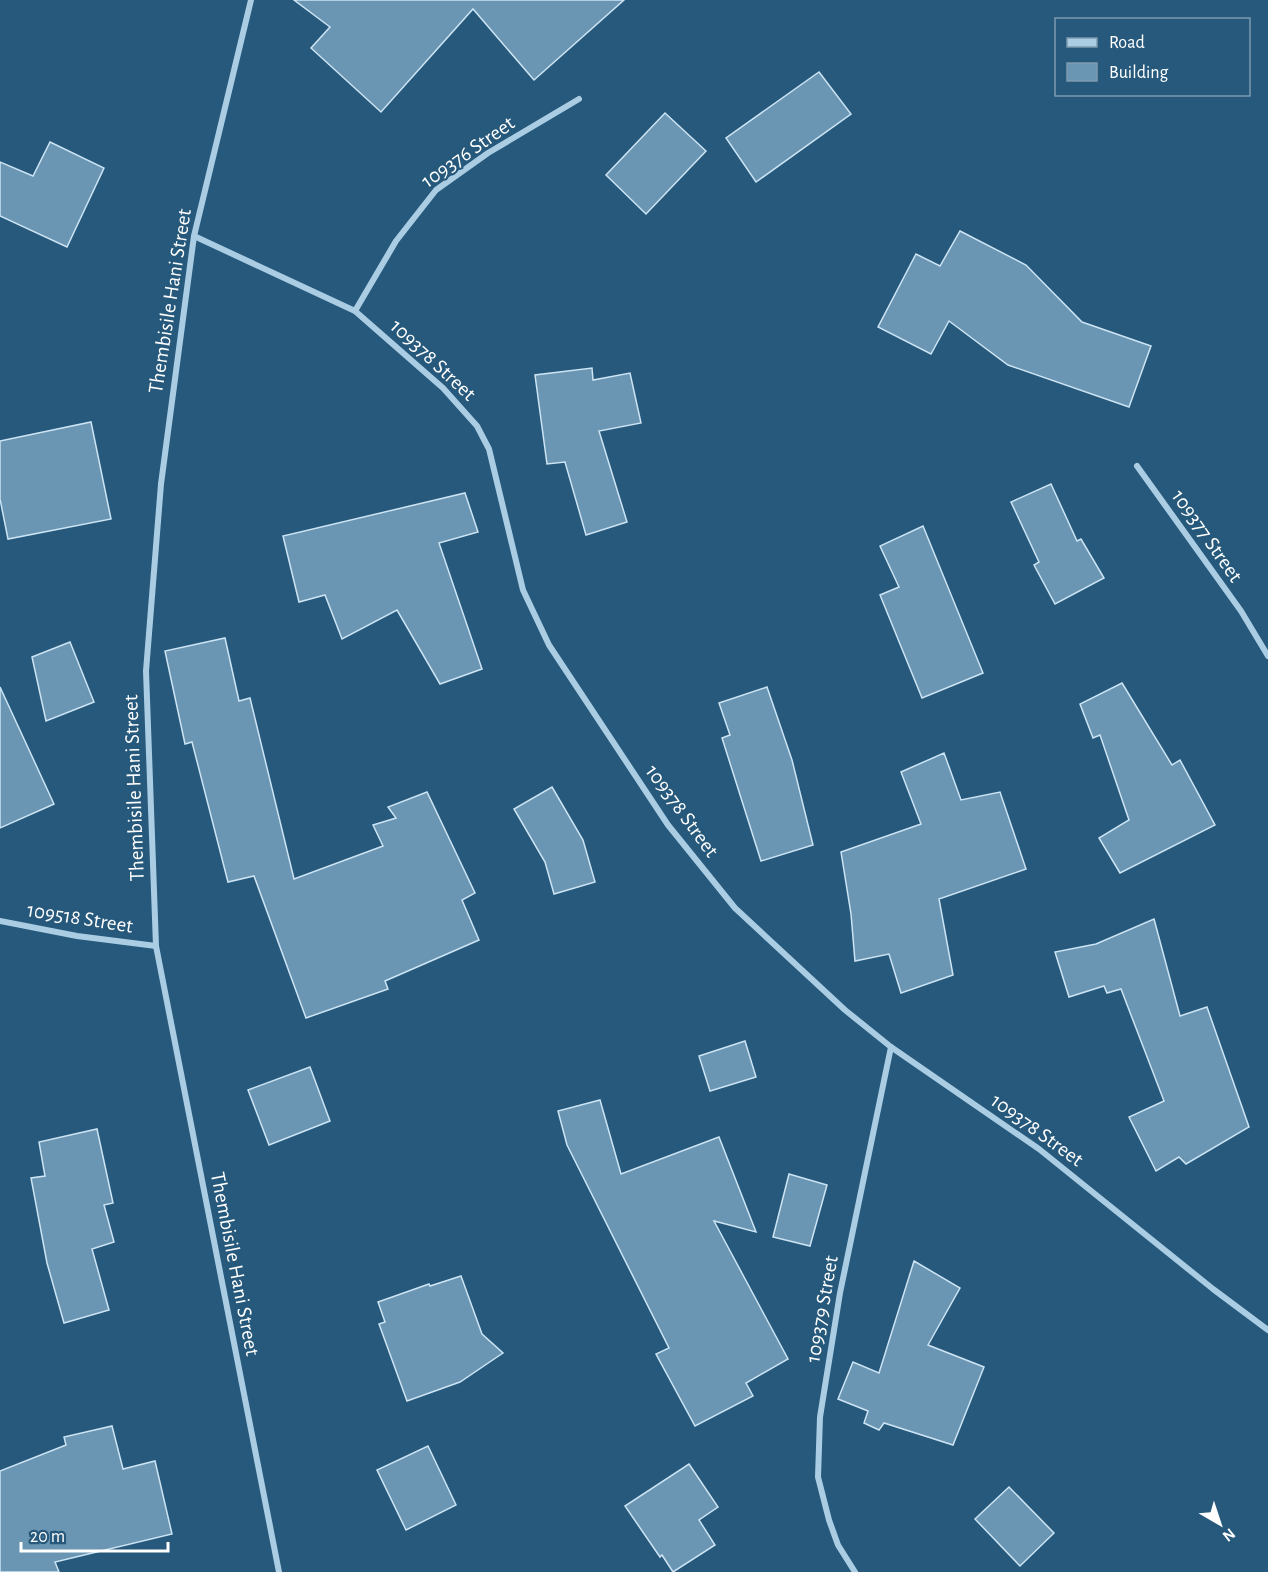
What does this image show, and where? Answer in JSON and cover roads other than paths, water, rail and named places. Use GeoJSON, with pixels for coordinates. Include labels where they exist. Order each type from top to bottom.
{"type":"FeatureCollection","features":[{"type":"Feature","properties":{"kind":"street","name":"Thembisile Hani Street"},"geometry":{"type":"LineString","coordinates":[[250,0],[194,236],[161,484],[146,671],[156,946],[279,1572]]}},
{"type":"Feature","properties":{"kind":"street","name":"109376 Street"},"geometry":{"type":"LineString","coordinates":[[355,311],[396,241],[436,190],[488,153],[579,99]]}},
{"type":"Feature","properties":{"kind":"street","name":"109378 Street"},"geometry":{"type":"LineString","coordinates":[[194,236],[355,311],[443,388],[477,426],[489,449],[523,590],[549,645],[668,825],[735,908],[845,1010],[891,1047],[1039,1149],[1213,1289],[1268,1330]]}},
{"type":"Feature","properties":{"kind":"street","name":"109377 Street"},"geometry":{"type":"LineString","coordinates":[[1137,465],[1241,611],[1268,656]]}},
{"type":"Feature","properties":{"kind":"street","name":"109518 Street"},"geometry":{"type":"LineString","coordinates":[[0,921],[77,936],[156,946]]}},
{"type":"Feature","properties":{"kind":"street","name":"109379 Street"},"geometry":{"type":"LineString","coordinates":[[855,1572],[838,1545],[818,1477],[820,1417],[840,1293],[891,1047]]}}]}
